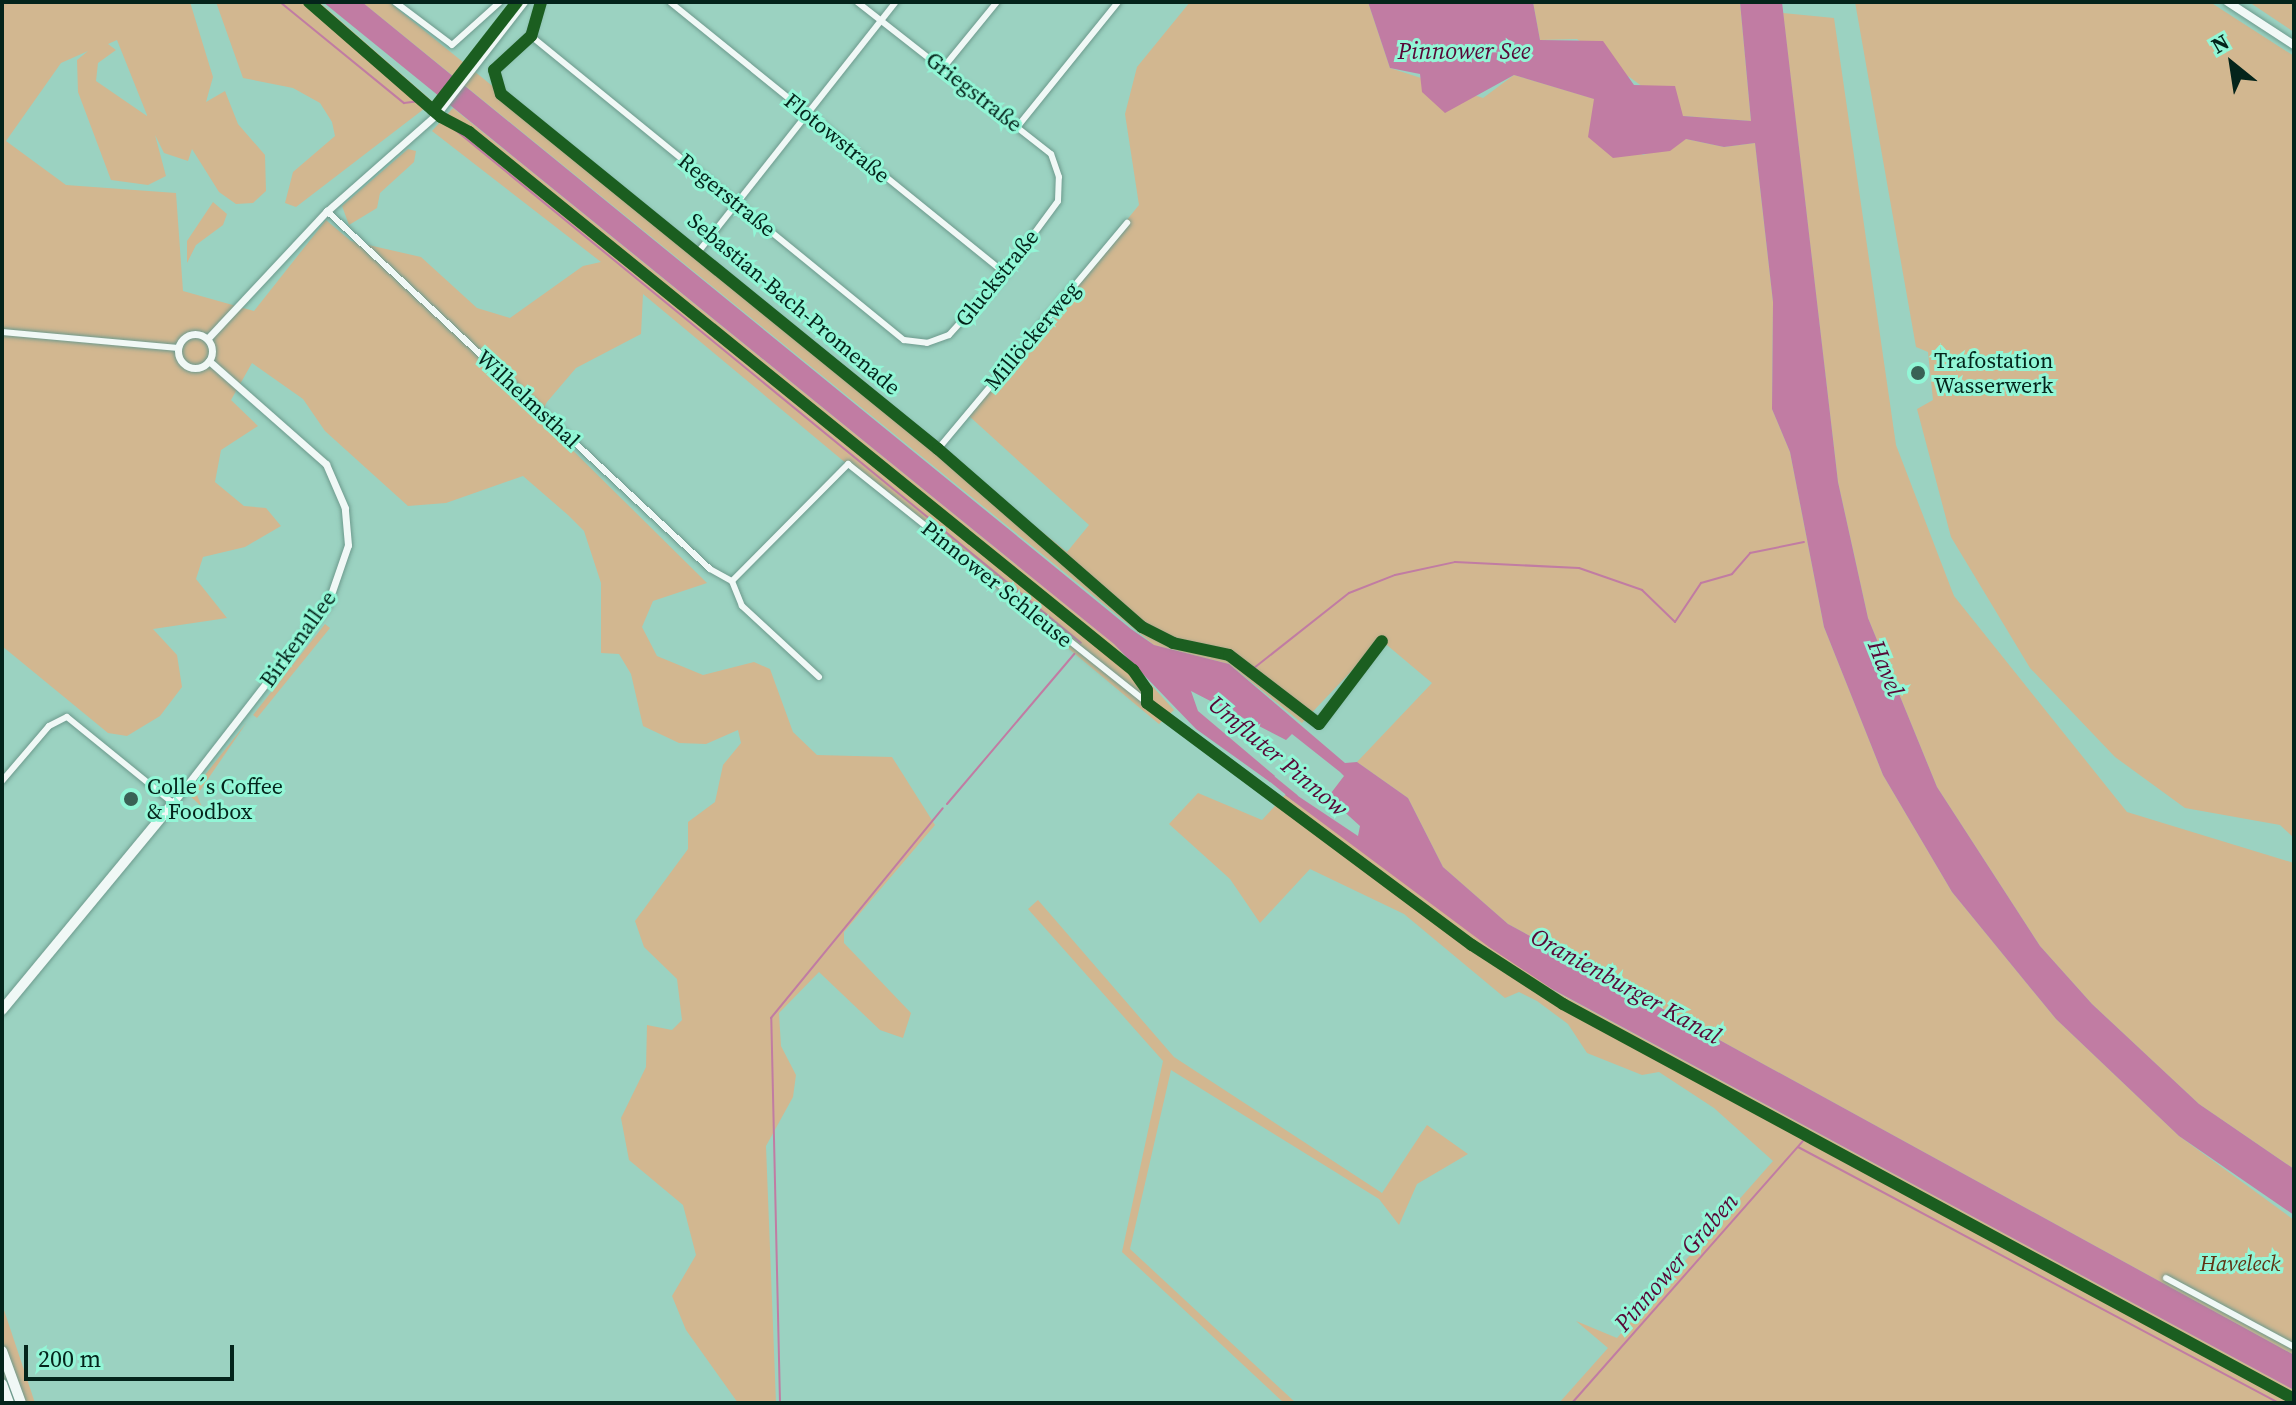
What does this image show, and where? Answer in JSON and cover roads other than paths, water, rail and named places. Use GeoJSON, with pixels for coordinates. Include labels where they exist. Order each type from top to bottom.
{"type":"FeatureCollection","features":[{"type":"Feature","properties":{"kind":"highway"},"geometry":{"type":"LineString","coordinates":[[2,1010],[173,803]]}},
{"type":"Feature","properties":{"kind":"highway"},"geometry":{"type":"LineString","coordinates":[[2,1351],[21,1403]]}},
{"type":"Feature","properties":{"kind":"highway"},"geometry":{"type":"LineString","coordinates":[[2,1384],[9,1403]]}},
{"type":"Feature","properties":{"kind":"main road"},"geometry":{"type":"LineString","coordinates":[[2228,2],[2294,45]]}},
{"type":"Feature","properties":{"kind":"street"},"geometry":{"type":"LineString","coordinates":[[395,2],[452,45],[500,2]]}},
{"type":"Feature","properties":{"kind":"street"},"geometry":{"type":"LineString","coordinates":[[209,361],[208,338],[327,211],[442,109],[465,83],[524,2]]}},
{"type":"Feature","properties":{"kind":"street"},"geometry":{"type":"LineString","coordinates":[[531,36],[541,2]]}},
{"type":"Feature","properties":{"kind":"street","name":"Flotowstraße"},"geometry":{"type":"LineString","coordinates":[[670,2],[1005,273]]}},
{"type":"Feature","properties":{"kind":"street","name":"Griegstraße"},"geometry":{"type":"LineString","coordinates":[[857,2],[1051,154],[1058,201]]}},
{"type":"Feature","properties":{"kind":"street"},"geometry":{"type":"LineString","coordinates":[[699,251],[896,2]]}},
{"type":"Feature","properties":{"kind":"street"},"geometry":{"type":"LineString","coordinates":[[943,68],[997,2]]}},
{"type":"Feature","properties":{"kind":"street"},"geometry":{"type":"LineString","coordinates":[[1018,126],[1118,2]]}},
{"type":"Feature","properties":{"kind":"street","name":"Regerstraße"},"geometry":{"type":"LineString","coordinates":[[531,36],[904,340],[927,343]]}},
{"type":"Feature","properties":{"kind":"street","name":"Sebastian-Bach-Promenade"},"geometry":{"type":"LineString","coordinates":[[531,36],[494,70],[501,94],[588,170],[699,251],[938,449],[1142,627],[1173,643],[1229,655],[1319,724],[1382,641]]}},
{"type":"Feature","properties":{"kind":"street","name":"Gluckstraße"},"geometry":{"type":"LineString","coordinates":[[927,343],[949,335],[1005,273],[1058,201]]}},
{"type":"Feature","properties":{"kind":"street","name":"Wilhelmsthal"},"geometry":{"type":"LineString","coordinates":[[327,211],[710,569],[732,581],[742,606],[819,677]]}},
{"type":"Feature","properties":{"kind":"street","name":"Millöckerweg"},"geometry":{"type":"LineString","coordinates":[[938,449],[1127,223]]}},
{"type":"Feature","properties":{"kind":"street"},"geometry":{"type":"LineString","coordinates":[[2,332],[178,348],[193,333],[208,338]]}},
{"type":"Feature","properties":{"kind":"street","name":"Birkenallee"},"geometry":{"type":"LineString","coordinates":[[173,803],[321,614],[348,545],[345,508],[326,464],[209,361],[189,367],[178,348]]}},
{"type":"Feature","properties":{"kind":"street","name":"Pinnower Schleuse"},"geometry":{"type":"LineString","coordinates":[[732,581],[848,464],[1147,703]]}},
{"type":"Feature","properties":{"kind":"street"},"geometry":{"type":"LineString","coordinates":[[2,781],[49,726],[67,717],[173,803]]}},
{"type":"Feature","properties":{"kind":"street"},"geometry":{"type":"LineString","coordinates":[[2166,1278],[2294,1347]]}},
{"type":"Feature","properties":{"kind":"water"},"geometry":{"type":"Polygon","coordinates":[[[323,2],[362,2],[1131,629],[1154,645],[1229,664],[1345,763],[1357,762],[1408,798],[1443,867],[1508,924],[2294,1355],[2294,1390],[1552,989],[1489,947],[1285,795],[1289,790],[1358,836],[1360,826],[1328,797],[1344,776],[1340,772],[1292,734],[1286,740],[1191,691],[1198,711],[1275,776],[1270,782],[1196,729],[1114,644],[323,2]]]}},
{"type":"Feature","properties":{"kind":"water"},"geometry":{"type":"Polygon","coordinates":[[[1368,2],[1533,2],[1540,40],[1603,41],[1634,85],[1675,86],[1683,116],[1751,121],[1740,2],[1782,2],[1838,482],[1868,618],[1937,787],[2040,946],[2092,1004],[2199,1104],[2294,1169],[2294,1215],[2179,1136],[2056,1019],[1952,892],[1883,775],[1824,627],[1790,452],[1772,409],[1773,302],[1755,143],[1724,147],[1686,139],[1670,151],[1613,158],[1588,137],[1594,99],[1514,75],[1445,113],[1422,92],[1420,74],[1390,68],[1368,2]]]}},
{"type":"Feature","properties":{"kind":"waterway"},"geometry":{"type":"LineString","coordinates":[[280,2],[404,103],[420,101]]}},
{"type":"Feature","properties":{"kind":"waterway"},"geometry":{"type":"LineString","coordinates":[[442,119],[1081,643]]}},
{"type":"Feature","properties":{"kind":"waterway"},"geometry":{"type":"LineString","coordinates":[[1254,668],[1349,593],[1395,575],[1455,562],[1579,568],[1642,590],[1675,622],[1701,583],[1732,574],[1750,553],[1804,542]]}},
{"type":"Feature","properties":{"kind":"waterway"},"geometry":{"type":"LineString","coordinates":[[947,804],[1074,654]]}},
{"type":"Feature","properties":{"kind":"waterway","name":"Umfluter Pinnow"},"geometry":{"type":"LineString","coordinates":[[1266,774],[1294,797]]}},
{"type":"Feature","properties":{"kind":"waterway"},"geometry":{"type":"LineString","coordinates":[[780,1403],[771,1018],[943,808]]}},
{"type":"Feature","properties":{"kind":"waterway","name":"Pinnower Graben"},"geometry":{"type":"LineString","coordinates":[[1572,1403],[1803,1141]]}},
{"type":"Feature","properties":{"kind":"waterway"},"geometry":{"type":"LineString","coordinates":[[1798,1147],[2279,1403]]}},
{"type":"Feature","properties":{"kind":"place","name":"Trafostation Wasserwerk"},"geometry":{"type":"Point","coordinates":[1918,373]}},
{"type":"Feature","properties":{"kind":"place","name":"Colle´s Coffee & Foodbox"},"geometry":{"type":"Point","coordinates":[131,799]}},
{"type":"Feature","properties":{"kind":"water label","name":"Pinnower See"},"geometry":{"type":"Point","coordinates":[1464,51]}},
{"type":"Feature","properties":{"kind":"water label","name":"Havel"},"geometry":{"type":"Point","coordinates":[1886,668]}},
{"type":"Feature","properties":{"kind":"water label","name":"Oranienburger Kanal"},"geometry":{"type":"Point","coordinates":[1626,986]}},
{"type":"Feature","properties":{"kind":"park label","name":"Haveleck"},"geometry":{"type":"Point","coordinates":[2240,1264]}}]}
